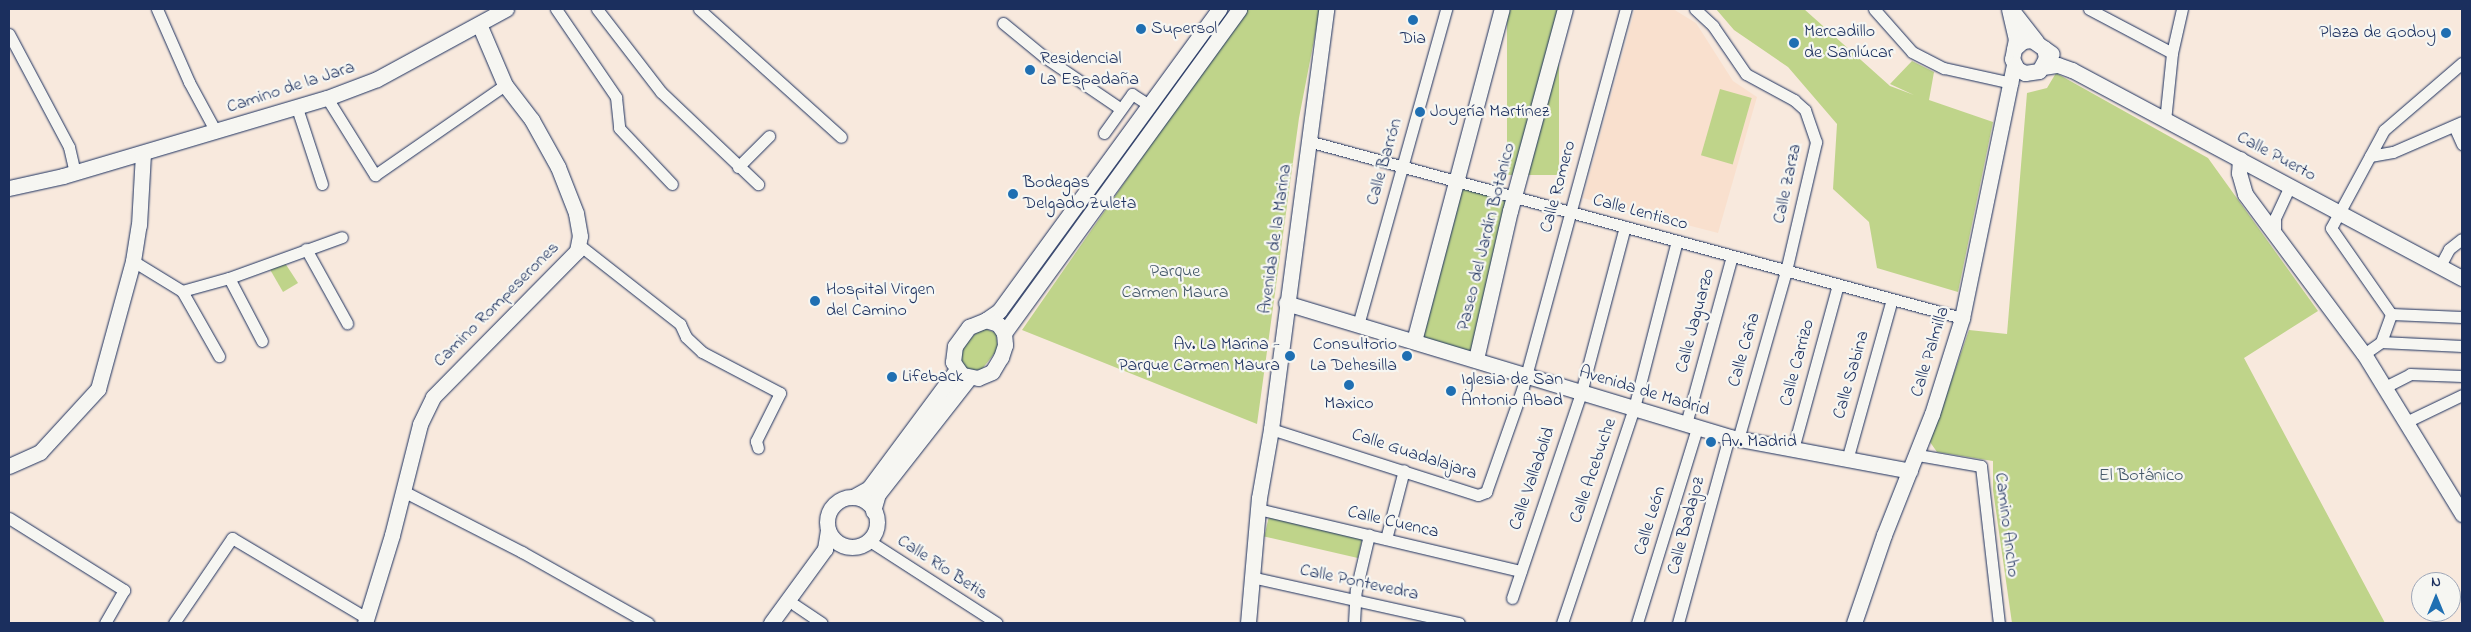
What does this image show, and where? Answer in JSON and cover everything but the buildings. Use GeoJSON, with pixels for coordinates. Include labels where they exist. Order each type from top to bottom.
{"type":"FeatureCollection","features":[{"type":"Feature","properties":{"kind":"street"},"geometry":{"type":"LineString","coordinates":[[157,9],[189,82],[216,132]]}},
{"type":"Feature","properties":{"kind":"street","name":"Camino de la Jara"},"geometry":{"type":"LineString","coordinates":[[9,188],[143,153],[328,98],[377,79],[506,9]]}},
{"type":"Feature","properties":{"kind":"street"},"geometry":{"type":"LineString","coordinates":[[556,9],[616,97],[620,128],[672,184]]}},
{"type":"Feature","properties":{"kind":"street"},"geometry":{"type":"LineString","coordinates":[[597,9],[661,92],[758,184]]}},
{"type":"Feature","properties":{"kind":"street"},"geometry":{"type":"LineString","coordinates":[[699,9],[841,137]]}},
{"type":"Feature","properties":{"kind":"street"},"geometry":{"type":"LineString","coordinates":[[986,320],[998,324],[1004,332],[1006,345],[992,372],[978,378],[963,374],[953,362],[956,346],[969,328],[1000,311],[1220,9]]}},
{"type":"Feature","properties":{"kind":"street"},"geometry":{"type":"LineString","coordinates":[[1004,332],[1239,9]]}},
{"type":"Feature","properties":{"kind":"street","name":"Avenida de la Marina"},"geometry":{"type":"LineString","coordinates":[[1248,623],[1258,508],[1271,429],[1286,302],[1326,9]]}},
{"type":"Feature","properties":{"kind":"street","name":"Calle Barrón"},"geometry":{"type":"LineString","coordinates":[[1358,325],[1446,9]]}},
{"type":"Feature","properties":{"kind":"street"},"geometry":{"type":"LineString","coordinates":[[1414,341],[1502,9]]}},
{"type":"Feature","properties":{"kind":"street","name":"Paseo del Jardín Botánico"},"geometry":{"type":"LineString","coordinates":[[1476,359],[1515,197],[1565,9]]}},
{"type":"Feature","properties":{"kind":"street","name":"Calle Romero"},"geometry":{"type":"LineString","coordinates":[[1526,376],[1626,9]]}},
{"type":"Feature","properties":{"kind":"street","name":"Calle Zarza"},"geometry":{"type":"LineString","coordinates":[[1695,9],[1713,26],[1746,74],[1794,100],[1805,110],[1814,129],[1815,153],[1786,271]]}},
{"type":"Feature","properties":{"kind":"street"},"geometry":{"type":"LineString","coordinates":[[1874,9],[1912,52],[1944,68],[2012,83]]}},
{"type":"Feature","properties":{"kind":"street","name":"Calle Puerto"},"geometry":{"type":"LineString","coordinates":[[2010,9],[2040,45],[2068,63],[2072,70]]}},
{"type":"Feature","properties":{"kind":"street","name":"Calle Puerto"},"geometry":{"type":"LineString","coordinates":[[2010,9],[2016,38],[2014,49]]}},
{"type":"Feature","properties":{"kind":"street"},"geometry":{"type":"LineString","coordinates":[[2089,9],[2172,53]]}},
{"type":"Feature","properties":{"kind":"street"},"geometry":{"type":"LineString","coordinates":[[2165,121],[2172,53],[2182,9]]}},
{"type":"Feature","properties":{"kind":"street"},"geometry":{"type":"LineString","coordinates":[[1003,23],[1043,56],[1121,109]]}},
{"type":"Feature","properties":{"kind":"street","name":"Camino Rompeserones"},"geometry":{"type":"LineString","coordinates":[[366,620],[420,424],[432,397],[577,251],[576,214],[558,167],[532,120],[505,85],[479,24]]}},
{"type":"Feature","properties":{"kind":"street"},"geometry":{"type":"LineString","coordinates":[[9,34],[69,147],[75,172]]}},
{"type":"Feature","properties":{"kind":"street"},"geometry":{"type":"LineString","coordinates":[[2023,41],[2040,45],[2046,58],[2043,67],[2035,73],[2020,69],[2014,49],[2023,41]]}},
{"type":"Feature","properties":{"kind":"street"},"geometry":{"type":"LineString","coordinates":[[2392,314],[2331,228],[2384,130],[2462,63]]}},
{"type":"Feature","properties":{"kind":"street","name":"Calle Puerto"},"geometry":{"type":"LineString","coordinates":[[2043,67],[2058,65],[2072,70],[2462,278]]}},
{"type":"Feature","properties":{"kind":"street","name":"Calle Palmilla"},"geometry":{"type":"LineString","coordinates":[[1854,623],[1884,534],[1918,455],[1962,318],[2012,83],[2020,69]]}},
{"type":"Feature","properties":{"kind":"street"},"geometry":{"type":"LineString","coordinates":[[328,98],[375,175],[505,85]]}},
{"type":"Feature","properties":{"kind":"street"},"geometry":{"type":"LineString","coordinates":[[1104,133],[1132,94],[1149,105]]}},
{"type":"Feature","properties":{"kind":"street"},"geometry":{"type":"LineString","coordinates":[[297,108],[322,184]]}},
{"type":"Feature","properties":{"kind":"street"},"geometry":{"type":"LineString","coordinates":[[2370,156],[2393,152],[2458,124],[2462,144]]}},
{"type":"Feature","properties":{"kind":"street"},"geometry":{"type":"LineString","coordinates":[[738,167],[769,136]]}},
{"type":"Feature","properties":{"kind":"street","name":"Calle Lentisco"},"geometry":{"type":"LineString","coordinates":[[1308,141],[1962,318]]}},
{"type":"Feature","properties":{"kind":"street"},"geometry":{"type":"LineString","coordinates":[[9,466],[40,452],[98,389],[133,261],[139,225],[143,153]]}},
{"type":"Feature","properties":{"kind":"street"},"geometry":{"type":"LineString","coordinates":[[2240,159],[2239,173],[2245,194],[2269,219],[2276,237],[2364,354],[2462,514]]}},
{"type":"Feature","properties":{"kind":"street"},"geometry":{"type":"LineString","coordinates":[[2269,219],[2290,186]]}},
{"type":"Feature","properties":{"kind":"street","name":"Calle Valladolid"},"geometry":{"type":"LineString","coordinates":[[1512,598],[1581,393],[1624,227]]}},
{"type":"Feature","properties":{"kind":"street"},"geometry":{"type":"LineString","coordinates":[[182,291],[229,278],[342,236]]}},
{"type":"Feature","properties":{"kind":"street"},"geometry":{"type":"LineString","coordinates":[[2440,266],[2449,249],[2462,239]]}},
{"type":"Feature","properties":{"kind":"street","name":"Calle Acebuche"},"geometry":{"type":"LineString","coordinates":[[1562,623],[1634,408],[1678,241]]}},
{"type":"Feature","properties":{"kind":"street"},"geometry":{"type":"LineString","coordinates":[[578,244],[680,324],[686,337],[702,352],[780,394],[756,441],[758,448]]}},
{"type":"Feature","properties":{"kind":"street"},"geometry":{"type":"LineString","coordinates":[[306,249],[347,323]]}},
{"type":"Feature","properties":{"kind":"street","name":"Calle Jaguarzo"},"geometry":{"type":"LineString","coordinates":[[1692,426],[1732,256]]}},
{"type":"Feature","properties":{"kind":"street"},"geometry":{"type":"LineString","coordinates":[[133,261],[182,291],[220,356]]}},
{"type":"Feature","properties":{"kind":"street","name":"Calle Caña"},"geometry":{"type":"LineString","coordinates":[[1734,438],[1786,271]]}},
{"type":"Feature","properties":{"kind":"street"},"geometry":{"type":"LineString","coordinates":[[229,278],[262,341]]}},
{"type":"Feature","properties":{"kind":"street","name":"Calle Carrizo"},"geometry":{"type":"LineString","coordinates":[[1792,449],[1838,285]]}},
{"type":"Feature","properties":{"kind":"street","name":"Calle Sabina"},"geometry":{"type":"LineString","coordinates":[[1847,460],[1892,299]]}},
{"type":"Feature","properties":{"kind":"street","name":"Avenida de Madrid"},"geometry":{"type":"LineString","coordinates":[[1286,302],[1734,438],[1910,471]]}},
{"type":"Feature","properties":{"kind":"street"},"geometry":{"type":"LineString","coordinates":[[2392,314],[2462,317]]}},
{"type":"Feature","properties":{"kind":"street"},"geometry":{"type":"LineString","coordinates":[[2364,354],[2381,342],[2392,314]]}},
{"type":"Feature","properties":{"kind":"street"},"geometry":{"type":"LineString","coordinates":[[2381,342],[2462,346]]}},
{"type":"Feature","properties":{"kind":"street"},"geometry":{"type":"LineString","coordinates":[[771,623],[825,548],[828,530],[827,518],[832,507],[841,500],[852,497],[869,488],[963,374]]}},
{"type":"Feature","properties":{"kind":"street"},"geometry":{"type":"LineString","coordinates":[[782,623],[834,553],[848,546],[868,540],[876,523],[874,511],[878,494],[963,374]]}},
{"type":"Feature","properties":{"kind":"street"},"geometry":{"type":"LineString","coordinates":[[2385,387],[2410,374],[2462,376]]}},
{"type":"Feature","properties":{"kind":"street","name":"Calle Guadalajara"},"geometry":{"type":"LineString","coordinates":[[1271,429],[1478,495],[1486,492],[1526,376]]}},
{"type":"Feature","properties":{"kind":"street"},"geometry":{"type":"LineString","coordinates":[[2406,422],[2462,395]]}},
{"type":"Feature","properties":{"kind":"street","name":"Calle León"},"geometry":{"type":"LineString","coordinates":[[1637,623],[1692,426]]}},
{"type":"Feature","properties":{"kind":"street","name":"Calle Badajoz"},"geometry":{"type":"LineString","coordinates":[[1678,623],[1734,438]]}},
{"type":"Feature","properties":{"kind":"street","name":"Camino Ancho"},"geometry":{"type":"LineString","coordinates":[[1918,455],[1981,466],[1985,477],[1999,623]]}},
{"type":"Feature","properties":{"kind":"street"},"geometry":{"type":"LineString","coordinates":[[1386,539],[1404,470]]}},
{"type":"Feature","properties":{"kind":"street"},"geometry":{"type":"LineString","coordinates":[[403,491],[522,552],[648,623]]}},
{"type":"Feature","properties":{"kind":"street"},"geometry":{"type":"LineString","coordinates":[[852,497],[864,501],[874,511]]}},
{"type":"Feature","properties":{"kind":"street","name":"Calle Cuenca"},"geometry":{"type":"LineString","coordinates":[[1258,508],[1521,571]]}},
{"type":"Feature","properties":{"kind":"street"},"geometry":{"type":"LineString","coordinates":[[9,518],[124,590],[105,623]]}},
{"type":"Feature","properties":{"kind":"street"},"geometry":{"type":"LineString","coordinates":[[828,530],[836,541],[848,546]]}},
{"type":"Feature","properties":{"kind":"street"},"geometry":{"type":"LineString","coordinates":[[1354,623],[1356,600],[1369,535]]}},
{"type":"Feature","properties":{"kind":"street"},"geometry":{"type":"LineString","coordinates":[[174,623],[232,538],[366,620]]}},
{"type":"Feature","properties":{"kind":"street","name":"Calle Río Betis"},"geometry":{"type":"LineString","coordinates":[[868,540],[997,623]]}},
{"type":"Feature","properties":{"kind":"street","name":"Calle Pontevedra"},"geometry":{"type":"LineString","coordinates":[[1251,577],[1459,623]]}},
{"type":"Feature","properties":{"kind":"street"},"geometry":{"type":"LineString","coordinates":[[795,605],[822,623]]}},
{"type":"Feature","properties":{"kind":"shaded area"},"geometry":{"type":"Polygon","coordinates":[[[1635,9],[1673,9],[1696,23],[1733,81],[1757,97],[1718,233],[1583,198],[1635,9]]]}},
{"type":"Feature","properties":{"kind":"green space","name":"Parque Carmen Maura"},"geometry":{"type":"Polygon","coordinates":[[[1245,9],[1320,9],[1299,118],[1257,424],[1022,330],[1245,9]]]}},
{"type":"Feature","properties":{"kind":"green space"},"geometry":{"type":"Polygon","coordinates":[[[1507,9],[1559,9],[1559,175],[1507,175],[1507,9]]]}},
{"type":"Feature","properties":{"kind":"green space"},"geometry":{"type":"Polygon","coordinates":[[[1716,9],[1804,9],[1890,86],[1914,95],[1890,84],[1912,61],[1934,72],[1929,100],[1993,122],[1958,292],[1877,268],[1869,222],[1833,189],[1837,124],[1788,67],[1734,30],[1716,9]]]}},
{"type":"Feature","properties":{"kind":"green space","name":"El Botánico"},"geometry":{"type":"Polygon","coordinates":[[[2056,73],[2208,158],[2318,311],[2244,358],[2385,623],[2012,623],[1993,490],[1993,461],[1937,452],[1930,442],[1969,330],[2007,334],[2027,93],[2047,88],[2056,73]]]}},
{"type":"Feature","properties":{"kind":"green space"},"geometry":{"type":"Polygon","coordinates":[[[1720,89],[1752,98],[1733,164],[1701,155],[1720,89]]]}},
{"type":"Feature","properties":{"kind":"green space"},"geometry":{"type":"Polygon","coordinates":[[[1457,182],[1515,198],[1472,357],[1414,341],[1457,182]]]}},
{"type":"Feature","properties":{"kind":"green space"},"geometry":{"type":"Polygon","coordinates":[[[283,260],[298,283],[283,292],[268,266],[283,260]]]}},
{"type":"Feature","properties":{"kind":"green space"},"geometry":{"type":"Polygon","coordinates":[[[981,327],[996,333],[998,349],[982,369],[970,372],[960,363],[960,351],[981,327]]]}},
{"type":"Feature","properties":{"kind":"green space"},"geometry":{"type":"Polygon","coordinates":[[[1269,516],[1363,538],[1358,558],[1264,536],[1269,516]]]}},
{"type":"Feature","properties":{"kind":"place","name":"Dia"},"geometry":{"type":"Point","coordinates":[1413,20]}},
{"type":"Feature","properties":{"kind":"place","name":"Supersol"},"geometry":{"type":"Point","coordinates":[1141,29]}},
{"type":"Feature","properties":{"kind":"place","name":"Plaza de Godoy"},"geometry":{"type":"Point","coordinates":[2446,33]}},
{"type":"Feature","properties":{"kind":"place","name":"Mercadillo de Sanlúcar"},"geometry":{"type":"Point","coordinates":[1794,43]}},
{"type":"Feature","properties":{"kind":"place","name":"Residencial La Espadaña"},"geometry":{"type":"Point","coordinates":[1030,70]}},
{"type":"Feature","properties":{"kind":"place","name":"Joyería Martínez"},"geometry":{"type":"Point","coordinates":[1420,112]}},
{"type":"Feature","properties":{"kind":"place","name":"Bodegas Delgado Zuleta"},"geometry":{"type":"Point","coordinates":[1013,194]}},
{"type":"Feature","properties":{"kind":"place","name":"Hospital Virgen del Camino"},"geometry":{"type":"Point","coordinates":[815,301]}},
{"type":"Feature","properties":{"kind":"place","name":"Av. La Marina - Parque Carmen Maura"},"geometry":{"type":"Point","coordinates":[1290,356]}},
{"type":"Feature","properties":{"kind":"place","name":"Consultorio La Dehesilla"},"geometry":{"type":"Point","coordinates":[1407,356]}},
{"type":"Feature","properties":{"kind":"place","name":"Lifeback"},"geometry":{"type":"Point","coordinates":[892,377]}},
{"type":"Feature","properties":{"kind":"place","name":"Maxico"},"geometry":{"type":"Point","coordinates":[1349,385]}},
{"type":"Feature","properties":{"kind":"place","name":"Iglesia de San Antonio Abad"},"geometry":{"type":"Point","coordinates":[1451,391]}},
{"type":"Feature","properties":{"kind":"place","name":"Av. Madrid"},"geometry":{"type":"Point","coordinates":[1711,442]}}]}
